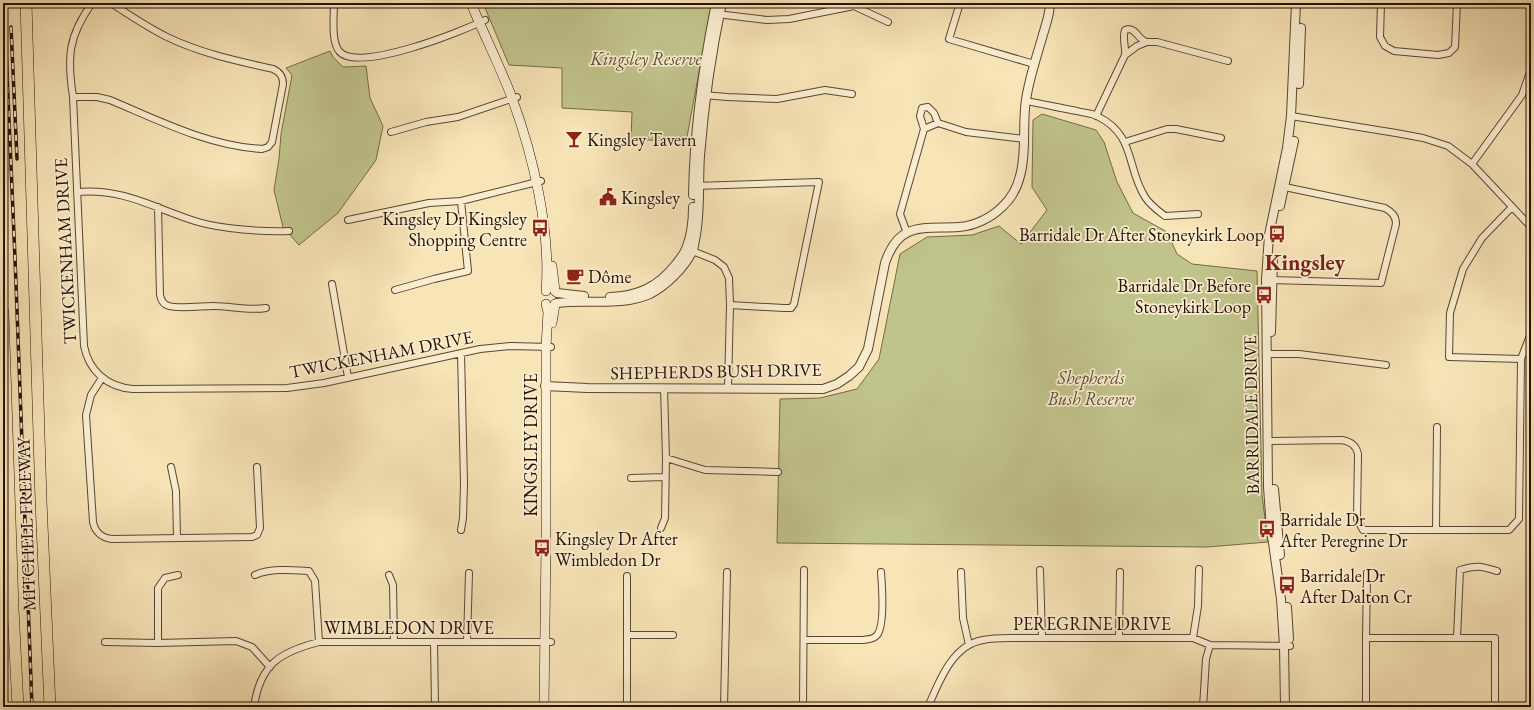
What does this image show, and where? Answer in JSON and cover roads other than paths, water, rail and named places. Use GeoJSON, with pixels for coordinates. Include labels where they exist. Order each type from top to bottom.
{"type":"FeatureCollection","features":[{"type":"Feature","properties":{"kind":"highway","name":"MITCHELL FREEWAY"},"geometry":{"type":"LineString","coordinates":[[26,3],[41,494],[51,707]]}},
{"type":"Feature","properties":{"kind":"highway","name":"MITCHELL FREEWAY"},"geometry":{"type":"LineString","coordinates":[[3,312],[13,609],[18,707]]}},
{"type":"Feature","properties":{"kind":"main road"},"geometry":{"type":"LineString","coordinates":[[471,3],[482,22],[528,130],[549,230],[553,292],[559,298],[553,304],[543,298],[553,292]]}},
{"type":"Feature","properties":{"kind":"main road"},"geometry":{"type":"LineString","coordinates":[[477,3],[482,22]]}},
{"type":"Feature","properties":{"kind":"main road","name":"KINGSLEY DRIVE"},"geometry":{"type":"LineString","coordinates":[[549,707],[548,347],[553,317],[553,304]]}},
{"type":"Feature","properties":{"kind":"main road","name":"KINGSLEY DRIVE"},"geometry":{"type":"LineString","coordinates":[[544,707],[548,642]]}},
{"type":"Feature","properties":{"kind":"street","name":"TWICKENHAM DRIVE"},"geometry":{"type":"LineString","coordinates":[[92,3],[78,26],[71,51],[69,70],[73,97],[84,346],[90,364],[102,378],[117,386],[129,389],[287,388],[324,383],[493,347],[548,347]]}},
{"type":"Feature","properties":{"kind":"street"},"geometry":{"type":"LineString","coordinates":[[73,97],[97,97],[110,100],[184,131],[214,140],[262,149],[268,147],[272,142],[283,84],[282,78],[278,71],[223,57],[178,42],[140,22],[111,3]]}},
{"type":"Feature","properties":{"kind":"street"},"geometry":{"type":"LineString","coordinates":[[334,3],[333,29],[337,48],[343,55],[349,57],[373,57],[387,54],[440,39],[482,22]]}},
{"type":"Feature","properties":{"kind":"street"},"geometry":{"type":"LineString","coordinates":[[716,3],[717,14]]}},
{"type":"Feature","properties":{"kind":"street"},"geometry":{"type":"LineString","coordinates":[[553,304],[577,301],[624,302],[643,297],[659,289],[670,281],[690,250],[698,228],[696,186],[703,95],[717,14],[722,3]]}},
{"type":"Feature","properties":{"kind":"street"},"geometry":{"type":"LineString","coordinates":[[960,3],[950,39],[1034,64]]}},
{"type":"Feature","properties":{"kind":"street","name":"SHEPHERDS BUSH DRIVE"},"geometry":{"type":"LineString","coordinates":[[548,388],[728,387],[823,389],[837,384],[849,376],[858,366],[868,349],[885,263],[889,251],[893,245],[907,233],[922,227],[959,227],[980,222],[997,212],[1009,200],[1015,190],[1020,175],[1026,100],[1034,64],[1047,23],[1050,3]]}},
{"type":"Feature","properties":{"kind":"street","name":"BARRIDALE DRIVE"},"geometry":{"type":"LineString","coordinates":[[1294,117],[1296,3]]}},
{"type":"Feature","properties":{"kind":"street","name":"BARRIDALE DRIVE"},"geometry":{"type":"LineString","coordinates":[[1290,707],[1287,646],[1271,529],[1268,487],[1269,235],[1281,187],[1287,148],[1294,117],[1301,45],[1300,3]]}},
{"type":"Feature","properties":{"kind":"street"},"geometry":{"type":"LineString","coordinates":[[1381,3],[1380,37],[1385,46],[1394,51],[1438,56],[1449,53],[1455,47],[1457,3]]}},
{"type":"Feature","properties":{"kind":"street"},"geometry":{"type":"LineString","coordinates":[[717,14],[767,20],[789,19],[854,6],[888,22]]}},
{"type":"Feature","properties":{"kind":"street"},"geometry":{"type":"LineString","coordinates":[[1096,116],[1124,55],[1126,49],[1124,34],[1125,30],[1131,29],[1142,41],[1157,42],[1228,62]]}},
{"type":"Feature","properties":{"kind":"street"},"geometry":{"type":"LineString","coordinates":[[1124,55],[1137,46],[1147,42]]}},
{"type":"Feature","properties":{"kind":"street"},"geometry":{"type":"LineString","coordinates":[[1472,164],[1522,95],[1531,69]]}},
{"type":"Feature","properties":{"kind":"street"},"geometry":{"type":"LineString","coordinates":[[703,95],[777,99],[825,90],[852,94]]}},
{"type":"Feature","properties":{"kind":"street"},"geometry":{"type":"LineString","coordinates":[[391,132],[426,122],[458,117],[515,98]]}},
{"type":"Feature","properties":{"kind":"street"},"geometry":{"type":"LineString","coordinates":[[1026,100],[1096,116],[1111,125],[1120,133],[1126,142],[1136,176],[1144,196],[1152,207],[1165,216],[1198,214]]}},
{"type":"Feature","properties":{"kind":"street"},"geometry":{"type":"LineString","coordinates":[[907,233],[900,214],[924,129],[920,116],[922,108],[928,108],[934,113],[938,123]]}},
{"type":"Feature","properties":{"kind":"street"},"geometry":{"type":"LineString","coordinates":[[1294,117],[1423,138],[1448,146],[1472,164],[1531,227]]}},
{"type":"Feature","properties":{"kind":"street"},"geometry":{"type":"LineString","coordinates":[[924,129],[938,123],[966,132],[1024,139]]}},
{"type":"Feature","properties":{"kind":"street"},"geometry":{"type":"LineString","coordinates":[[1126,142],[1167,129],[1176,129],[1221,138]]}},
{"type":"Feature","properties":{"kind":"street"},"geometry":{"type":"LineString","coordinates":[[348,220],[429,203],[462,201],[539,182]]}},
{"type":"Feature","properties":{"kind":"street"},"geometry":{"type":"LineString","coordinates":[[696,186],[819,182],[794,304],[791,308],[730,306]]}},
{"type":"Feature","properties":{"kind":"street"},"geometry":{"type":"LineString","coordinates":[[1269,280],[1381,284],[1396,224],[1394,214],[1385,208],[1281,187]]}},
{"type":"Feature","properties":{"kind":"street"},"geometry":{"type":"LineString","coordinates":[[77,192],[116,194],[130,197],[192,220],[208,224],[270,232],[289,231]]}},
{"type":"Feature","properties":{"kind":"street"},"geometry":{"type":"LineString","coordinates":[[395,290],[468,271],[462,201]]}},
{"type":"Feature","properties":{"kind":"street"},"geometry":{"type":"LineString","coordinates":[[158,207],[160,295],[166,305],[174,307],[214,306],[252,309],[266,308]]}},
{"type":"Feature","properties":{"kind":"street"},"geometry":{"type":"LineString","coordinates":[[1512,207],[1482,238],[1463,268],[1450,313],[1449,357],[1521,359]]}},
{"type":"Feature","properties":{"kind":"street"},"geometry":{"type":"LineString","coordinates":[[553,292],[576,296],[615,296],[641,292],[666,277],[690,250]]}},
{"type":"Feature","properties":{"kind":"street"},"geometry":{"type":"LineString","coordinates":[[690,250],[715,260],[724,267],[729,278],[730,306],[728,387]]}},
{"type":"Feature","properties":{"kind":"street"},"geometry":{"type":"LineString","coordinates":[[332,284],[348,377]]}},
{"type":"Feature","properties":{"kind":"street"},"geometry":{"type":"LineString","coordinates":[[1269,441],[1342,440],[1350,442],[1356,448],[1358,454],[1357,519],[1363,530],[1509,530],[1519,520],[1521,359],[1531,333]]}},
{"type":"Feature","properties":{"kind":"street"},"geometry":{"type":"LineString","coordinates":[[461,353],[464,484],[463,518],[461,530]]}},
{"type":"Feature","properties":{"kind":"street"},"geometry":{"type":"LineString","coordinates":[[1268,354],[1299,354],[1386,365]]}},
{"type":"Feature","properties":{"kind":"street"},"geometry":{"type":"LineString","coordinates":[[102,378],[91,395],[86,415],[93,519],[95,529],[101,535],[109,538],[250,538],[257,535],[260,528],[257,468]]}},
{"type":"Feature","properties":{"kind":"street"},"geometry":{"type":"LineString","coordinates":[[661,528],[664,518],[666,458],[664,388]]}},
{"type":"Feature","properties":{"kind":"street"},"geometry":{"type":"LineString","coordinates":[[1436,530],[1437,427]]}},
{"type":"Feature","properties":{"kind":"street"},"geometry":{"type":"LineString","coordinates":[[666,458],[705,470],[778,472]]}},
{"type":"Feature","properties":{"kind":"street"},"geometry":{"type":"LineString","coordinates":[[171,467],[176,490],[177,538]]}},
{"type":"Feature","properties":{"kind":"street"},"geometry":{"type":"LineString","coordinates":[[631,478],[665,477]]}},
{"type":"Feature","properties":{"kind":"street"},"geometry":{"type":"LineString","coordinates":[[1457,638],[1460,570],[1474,566],[1497,571]]}},
{"type":"Feature","properties":{"kind":"street"},"geometry":{"type":"LineString","coordinates":[[1193,638],[1198,606],[1199,569]]}},
{"type":"Feature","properties":{"kind":"street"},"geometry":{"type":"LineString","coordinates":[[255,575],[259,573],[285,570],[309,571],[316,581],[319,642]]}},
{"type":"Feature","properties":{"kind":"street"},"geometry":{"type":"LineString","coordinates":[[803,707],[804,570]]}},
{"type":"Feature","properties":{"kind":"street"},"geometry":{"type":"LineString","coordinates":[[1040,570],[1042,638]]}},
{"type":"Feature","properties":{"kind":"street"},"geometry":{"type":"LineString","coordinates":[[724,707],[727,572]]}},
{"type":"Feature","properties":{"kind":"street"},"geometry":{"type":"LineString","coordinates":[[804,640],[863,640],[872,639],[878,635],[882,622],[881,572]]}},
{"type":"Feature","properties":{"kind":"street"},"geometry":{"type":"LineString","coordinates":[[961,572],[964,618],[969,645]]}},
{"type":"Feature","properties":{"kind":"street"},"geometry":{"type":"LineString","coordinates":[[1119,638],[1120,572]]}},
{"type":"Feature","properties":{"kind":"street"},"geometry":{"type":"LineString","coordinates":[[467,642],[469,573]]}},
{"type":"Feature","properties":{"kind":"street"},"geometry":{"type":"LineString","coordinates":[[1366,707],[1368,573]]}},
{"type":"Feature","properties":{"kind":"street"},"geometry":{"type":"LineString","coordinates":[[158,643],[158,588],[165,578],[178,575]]}},
{"type":"Feature","properties":{"kind":"street"},"geometry":{"type":"LineString","coordinates":[[389,575],[393,585],[394,642]]}},
{"type":"Feature","properties":{"kind":"street"},"geometry":{"type":"LineString","coordinates":[[627,576],[627,707]]}},
{"type":"Feature","properties":{"kind":"street"},"geometry":{"type":"LineString","coordinates":[[627,635],[673,635]]}},
{"type":"Feature","properties":{"kind":"street","name":"PEREGRINE DRIVE"},"geometry":{"type":"LineString","coordinates":[[928,707],[938,684],[954,658],[969,645],[982,640],[1011,638],[1193,638],[1210,645],[1287,646]]}},
{"type":"Feature","properties":{"kind":"street"},"geometry":{"type":"LineString","coordinates":[[1366,638],[1494,638],[1495,707]]}},
{"type":"Feature","properties":{"kind":"street"},"geometry":{"type":"LineString","coordinates":[[105,642],[158,643],[236,641],[252,647],[270,667]]}},
{"type":"Feature","properties":{"kind":"street","name":"WIMBLEDON DRIVE"},"geometry":{"type":"LineString","coordinates":[[254,707],[255,697],[263,674],[276,660],[291,650],[319,642],[548,642]]}},
{"type":"Feature","properties":{"kind":"street"},"geometry":{"type":"LineString","coordinates":[[434,642],[435,707]]}},
{"type":"Feature","properties":{"kind":"street"},"geometry":{"type":"LineString","coordinates":[[1203,707],[1206,658],[1210,645]]}},
{"type":"Feature","properties":{"kind":"street","name":"BARRIDALE DRIVE"},"geometry":{"type":"LineString","coordinates":[[1285,707],[1287,646]]}},
{"type":"Feature","properties":{"kind":"railway"},"geometry":{"type":"LineString","coordinates":[[4,3],[32,707]]}},
{"type":"Feature","properties":{"kind":"railway"},"geometry":{"type":"LineString","coordinates":[[11,27],[17,159]]}},
{"type":"Feature","properties":{"kind":"place","name":"Kingsley Tavern"},"geometry":{"type":"Point","coordinates":[574,139]}},
{"type":"Feature","properties":{"kind":"place","name":"Kingsley"},"geometry":{"type":"Point","coordinates":[608,197]}},
{"type":"Feature","properties":{"kind":"place","name":"Kingsley Dr Kingsley Shopping Centre"},"geometry":{"type":"Point","coordinates":[540,228]}},
{"type":"Feature","properties":{"kind":"place","name":"Barridale Dr After Stoneykirk Loop"},"geometry":{"type":"Point","coordinates":[1277,234]}},
{"type":"Feature","properties":{"kind":"place","name":"Dôme"},"geometry":{"type":"Point","coordinates":[575,276]}},
{"type":"Feature","properties":{"kind":"place","name":"Barridale Dr Before Stoneykirk Loop"},"geometry":{"type":"Point","coordinates":[1264,295]}},
{"type":"Feature","properties":{"kind":"place","name":"Barridale Dr After Peregrine Dr"},"geometry":{"type":"Point","coordinates":[1267,529]}},
{"type":"Feature","properties":{"kind":"place","name":"Kingsley Dr After Wimbledon Dr"},"geometry":{"type":"Point","coordinates":[542,548]}},
{"type":"Feature","properties":{"kind":"place","name":"Barridale Dr After Dalton Cr"},"geometry":{"type":"Point","coordinates":[1287,585]}},
{"type":"Feature","properties":{"kind":"district","name":"Kingsley"},"geometry":{"type":"Point","coordinates":[1305,262]}},
{"type":"Feature","properties":{"kind":"park label","name":"Kingsley Reserve"},"geometry":{"type":"Point","coordinates":[646,58]}},
{"type":"Feature","properties":{"kind":"park label","name":"Shepherds Bush Reserve"},"geometry":{"type":"Point","coordinates":[1091,387]}}]}
